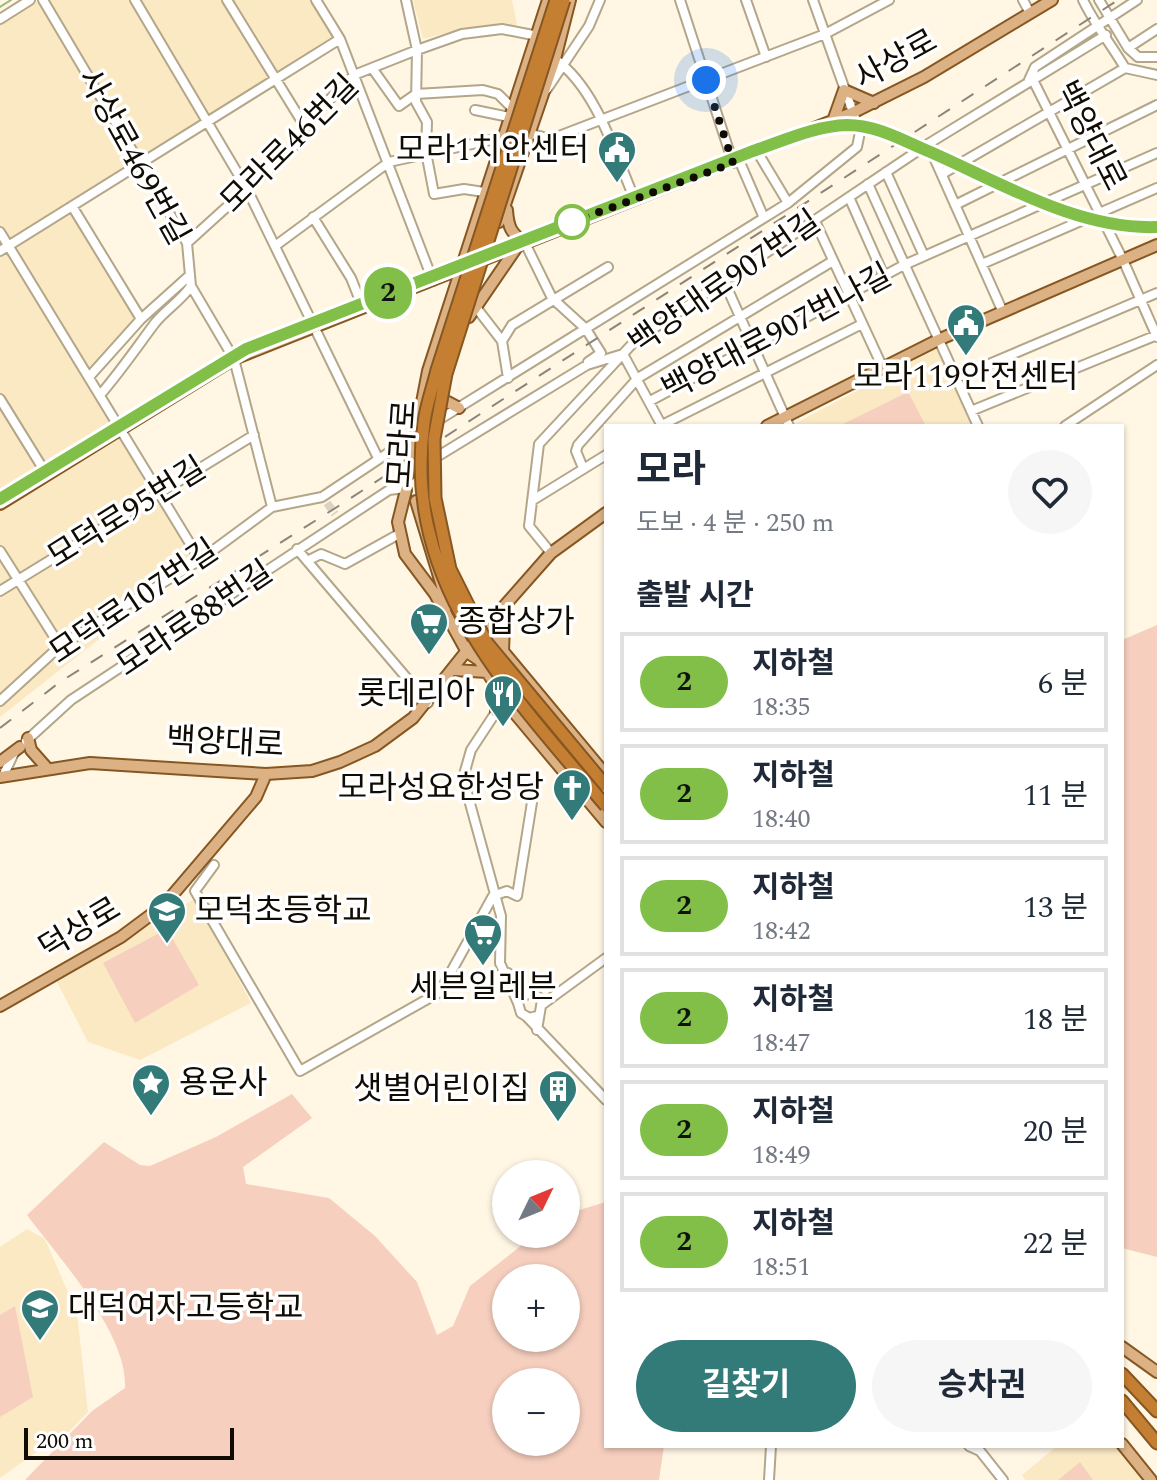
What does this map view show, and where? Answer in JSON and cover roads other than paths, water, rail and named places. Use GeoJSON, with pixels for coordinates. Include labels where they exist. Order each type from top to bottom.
{"type":"FeatureCollection","features":[{"type":"Feature","properties":{"kind":"highway","name":"모라로"},"geometry":{"type":"LineString","coordinates":[[556,0],[437,370],[424,422],[421,464],[432,542],[439,568],[459,614],[504,683],[604,804]]}},
{"type":"Feature","properties":{"kind":"highway","name":"모라로"},"geometry":{"type":"LineString","coordinates":[[567,0],[446,374],[434,439],[435,498],[450,569],[487,643],[604,784]]}},
{"type":"Feature","properties":{"kind":"highway"},"geometry":{"type":"LineString","coordinates":[[1124,1376],[1157,1411]]}},
{"type":"Feature","properties":{"kind":"highway"},"geometry":{"type":"LineString","coordinates":[[1124,1403],[1157,1443]]}},
{"type":"Feature","properties":{"kind":"main road","name":"모라로"},"geometry":{"type":"LineString","coordinates":[[408,475],[424,387],[500,138],[548,0]]}},
{"type":"Feature","properties":{"kind":"main road","name":"모라로"},"geometry":{"type":"LineString","coordinates":[[433,470],[442,399],[528,133],[559,62],[567,0]]}},
{"type":"Feature","properties":{"kind":"main road","name":"사상로"},"geometry":{"type":"LineString","coordinates":[[0,504],[234,359],[852,113],[1052,0]]}},
{"type":"Feature","properties":{"kind":"main road"},"geometry":{"type":"LineString","coordinates":[[833,121],[844,90],[874,103]]}},
{"type":"Feature","properties":{"kind":"main road"},"geometry":{"type":"LineString","coordinates":[[469,317],[523,244],[507,224],[507,200]]}},
{"type":"Feature","properties":{"kind":"main road"},"geometry":{"type":"LineString","coordinates":[[787,422],[882,366],[1002,310],[1157,245]]}},
{"type":"Feature","properties":{"kind":"main road"},"geometry":{"type":"LineString","coordinates":[[438,279],[454,288]]}},
{"type":"Feature","properties":{"kind":"main road"},"geometry":{"type":"LineString","coordinates":[[442,399],[459,408]]}},
{"type":"Feature","properties":{"kind":"main road"},"geometry":{"type":"LineString","coordinates":[[394,449],[415,437]]}},
{"type":"Feature","properties":{"kind":"main road"},"geometry":{"type":"LineString","coordinates":[[394,449],[413,453]]}},
{"type":"Feature","properties":{"kind":"main road"},"geometry":{"type":"LineString","coordinates":[[419,467],[433,470],[440,483],[437,494],[427,501],[416,501],[406,489],[408,475],[419,467]]}},
{"type":"Feature","properties":{"kind":"main road","name":"모라로"},"geometry":{"type":"LineString","coordinates":[[406,489],[399,509],[399,534],[405,554],[512,710],[604,820]]}},
{"type":"Feature","properties":{"kind":"main road","name":"모라로"},"geometry":{"type":"LineString","coordinates":[[437,494],[438,518],[450,558],[484,629],[604,773]]}},
{"type":"Feature","properties":{"kind":"main road","name":"모라로"},"geometry":{"type":"LineString","coordinates":[[416,501],[440,589],[469,648]]}},
{"type":"Feature","properties":{"kind":"main road","name":"백양대로"},"geometry":{"type":"LineString","coordinates":[[2,775],[46,767],[106,762],[266,774],[312,771],[340,762],[399,730],[428,703],[484,629],[551,553],[604,514]]}},
{"type":"Feature","properties":{"kind":"main road"},"geometry":{"type":"LineString","coordinates":[[503,652],[505,605]]}},
{"type":"Feature","properties":{"kind":"main road"},"geometry":{"type":"LineString","coordinates":[[454,670],[491,676],[496,712],[512,710]]}},
{"type":"Feature","properties":{"kind":"main road"},"geometry":{"type":"LineString","coordinates":[[535,737],[550,733],[552,711]]}},
{"type":"Feature","properties":{"kind":"main road"},"geometry":{"type":"LineString","coordinates":[[28,738],[31,750],[46,767]]}},
{"type":"Feature","properties":{"kind":"main road"},"geometry":{"type":"LineString","coordinates":[[0,762],[20,747]]}},
{"type":"Feature","properties":{"kind":"main road","name":"덕상로"},"geometry":{"type":"LineString","coordinates":[[0,1006],[121,937],[164,905],[256,797],[266,774]]}},
{"type":"Feature","properties":{"kind":"main road"},"geometry":{"type":"LineString","coordinates":[[1124,1348],[1157,1372]]}},
{"type":"Feature","properties":{"kind":"main road"},"geometry":{"type":"LineString","coordinates":[[1124,1446],[1151,1480]]}},
{"type":"Feature","properties":{"kind":"street"},"geometry":{"type":"LineString","coordinates":[[0,19],[30,0]]}},
{"type":"Feature","properties":{"kind":"street","name":"사상로469번길"},"geometry":{"type":"LineString","coordinates":[[43,0],[187,243],[191,286],[234,359],[272,507]]}},
{"type":"Feature","properties":{"kind":"street"},"geometry":{"type":"LineString","coordinates":[[135,0],[247,189],[378,458]]}},
{"type":"Feature","properties":{"kind":"street"},"geometry":{"type":"LineString","coordinates":[[227,0],[304,125]]}},
{"type":"Feature","properties":{"kind":"street"},"geometry":{"type":"LineString","coordinates":[[316,0],[340,39],[438,279]]}},
{"type":"Feature","properties":{"kind":"street"},"geometry":{"type":"LineString","coordinates":[[406,0],[417,50],[416,102],[427,122],[426,152],[434,194],[464,189],[484,192]]}},
{"type":"Feature","properties":{"kind":"street"},"geometry":{"type":"LineString","coordinates":[[600,0],[559,62],[601,120],[635,200]]}},
{"type":"Feature","properties":{"kind":"street"},"geometry":{"type":"LineString","coordinates":[[680,0],[736,161],[764,218]]}},
{"type":"Feature","properties":{"kind":"street"},"geometry":{"type":"LineString","coordinates":[[746,0],[766,57]]}},
{"type":"Feature","properties":{"kind":"street"},"geometry":{"type":"LineString","coordinates":[[437,421],[788,203],[857,147],[860,132],[813,0]]}},
{"type":"Feature","properties":{"kind":"street"},"geometry":{"type":"LineString","coordinates":[[528,133],[551,139],[825,34],[870,5],[889,0]]}},
{"type":"Feature","properties":{"kind":"street"},"geometry":{"type":"LineString","coordinates":[[1023,0],[1030,13]]}},
{"type":"Feature","properties":{"kind":"street"},"geometry":{"type":"LineString","coordinates":[[1083,0],[1096,27],[1106,35],[1125,68]]}},
{"type":"Feature","properties":{"kind":"street"},"geometry":{"type":"LineString","coordinates":[[1099,0],[1128,48],[1138,57],[1157,57]]}},
{"type":"Feature","properties":{"kind":"street"},"geometry":{"type":"LineString","coordinates":[[1030,80],[1035,67],[1137,0]]}},
{"type":"Feature","properties":{"kind":"street","name":"모라로46번길"},"geometry":{"type":"LineString","coordinates":[[187,243],[305,136],[304,125],[354,75],[462,34],[502,29],[538,36]]}},
{"type":"Feature","properties":{"kind":"street"},"geometry":{"type":"LineString","coordinates":[[1128,48],[1157,29]]}},
{"type":"Feature","properties":{"kind":"street"},"geometry":{"type":"LineString","coordinates":[[1030,80],[1106,35]]}},
{"type":"Feature","properties":{"kind":"street"},"geometry":{"type":"LineString","coordinates":[[4,248],[340,39]]}},
{"type":"Feature","properties":{"kind":"street"},"geometry":{"type":"LineString","coordinates":[[372,68],[399,106],[416,94],[483,90],[498,94],[511,113]]}},
{"type":"Feature","properties":{"kind":"street"},"geometry":{"type":"LineString","coordinates":[[942,174],[1125,68],[1157,75]]}},
{"type":"Feature","properties":{"kind":"street","name":"백양대로"},"geometry":{"type":"LineString","coordinates":[[1030,80],[1100,213],[1157,335]]}},
{"type":"Feature","properties":{"kind":"street","name":"백양대로907번길"},"geometry":{"type":"LineString","coordinates":[[551,553],[529,526],[539,444],[635,341],[928,144],[1030,80]]}},
{"type":"Feature","properties":{"kind":"street"},"geometry":{"type":"LineString","coordinates":[[955,205],[1157,105]]}},
{"type":"Feature","properties":{"kind":"street"},"geometry":{"type":"LineString","coordinates":[[475,110],[511,113]]}},
{"type":"Feature","properties":{"kind":"street"},"geometry":{"type":"LineString","coordinates":[[275,246],[389,162],[500,138]]}},
{"type":"Feature","properties":{"kind":"street"},"geometry":{"type":"LineString","coordinates":[[928,144],[1002,310]]}},
{"type":"Feature","properties":{"kind":"street"},"geometry":{"type":"LineString","coordinates":[[758,153],[788,203]]}},
{"type":"Feature","properties":{"kind":"street","name":"백양대로907번나길"},"geometry":{"type":"LineString","coordinates":[[650,401],[904,265],[1157,153]]}},
{"type":"Feature","properties":{"kind":"street"},"geometry":{"type":"LineString","coordinates":[[886,172],[924,256]]}},
{"type":"Feature","properties":{"kind":"street"},"geometry":{"type":"LineString","coordinates":[[868,184],[977,424]]}},
{"type":"Feature","properties":{"kind":"street"},"geometry":{"type":"LineString","coordinates":[[982,264],[1157,188]]}},
{"type":"Feature","properties":{"kind":"street"},"geometry":{"type":"LineString","coordinates":[[849,197],[884,276]]}},
{"type":"Feature","properties":{"kind":"street"},"geometry":{"type":"LineString","coordinates":[[72,206],[141,319]]}},
{"type":"Feature","properties":{"kind":"street"},"geometry":{"type":"LineString","coordinates":[[313,217],[351,278],[363,308]]}},
{"type":"Feature","properties":{"kind":"street"},"geometry":{"type":"LineString","coordinates":[[815,221],[882,366]]}},
{"type":"Feature","properties":{"kind":"street"},"geometry":{"type":"LineString","coordinates":[[0,232],[4,248],[89,377],[200,560]]}},
{"type":"Feature","properties":{"kind":"street"},"geometry":{"type":"LineString","coordinates":[[523,244],[552,298],[584,327],[601,353],[590,359],[587,365]]}},
{"type":"Feature","properties":{"kind":"street"},"geometry":{"type":"LineString","coordinates":[[583,468],[576,451],[578,445],[638,378],[833,261]]}},
{"type":"Feature","properties":{"kind":"street"},"geometry":{"type":"LineString","coordinates":[[502,341],[512,325],[552,298],[608,267]]}},
{"type":"Feature","properties":{"kind":"street"},"geometry":{"type":"LineString","coordinates":[[89,377],[141,319],[190,275]]}},
{"type":"Feature","properties":{"kind":"street"},"geometry":{"type":"LineString","coordinates":[[724,281],[787,422]]}},
{"type":"Feature","properties":{"kind":"street"},"geometry":{"type":"LineString","coordinates":[[100,395],[145,342],[156,321],[179,303],[191,286]]}},
{"type":"Feature","properties":{"kind":"street"},"geometry":{"type":"LineString","coordinates":[[956,378],[1157,293]]}},
{"type":"Feature","properties":{"kind":"street"},"geometry":{"type":"LineString","coordinates":[[475,306],[502,341],[508,378]]}},
{"type":"Feature","properties":{"kind":"street"},"geometry":{"type":"LineString","coordinates":[[664,424],[862,324]]}},
{"type":"Feature","properties":{"kind":"street"},"geometry":{"type":"LineString","coordinates":[[971,411],[1157,335]]}},
{"type":"Feature","properties":{"kind":"street"},"geometry":{"type":"LineString","coordinates":[[623,354],[659,424]]}},
{"type":"Feature","properties":{"kind":"street","name":"모라로"},"geometry":{"type":"LineString","coordinates":[[435,458],[587,365],[623,354]]}},
{"type":"Feature","properties":{"kind":"street"},"geometry":{"type":"LineString","coordinates":[[1068,424],[1157,365]]}},
{"type":"Feature","properties":{"kind":"street"},"geometry":{"type":"LineString","coordinates":[[0,399],[47,475]]}},
{"type":"Feature","properties":{"kind":"street","name":"모덕로95번길"},"geometry":{"type":"LineString","coordinates":[[0,591],[254,435]]}},
{"type":"Feature","properties":{"kind":"street","name":"모라로"},"geometry":{"type":"LineString","coordinates":[[272,507],[325,500],[394,449]]}},
{"type":"Feature","properties":{"kind":"street"},"geometry":{"type":"LineString","coordinates":[[533,500],[604,456]]}},
{"type":"Feature","properties":{"kind":"street","name":"모라로88번길"},"geometry":{"type":"LineString","coordinates":[[2,775],[11,756],[71,700],[297,549],[337,518],[389,490],[406,489]]}},
{"type":"Feature","properties":{"kind":"street","name":"모덕로107번길"},"geometry":{"type":"LineString","coordinates":[[0,701],[60,646],[200,560],[272,507]]}},
{"type":"Feature","properties":{"kind":"street"},"geometry":{"type":"LineString","coordinates":[[307,561],[321,554],[345,564],[399,534]]}},
{"type":"Feature","properties":{"kind":"street"},"geometry":{"type":"LineString","coordinates":[[297,549],[428,703]]}},
{"type":"Feature","properties":{"kind":"street"},"geometry":{"type":"LineString","coordinates":[[0,551],[60,646]]}},
{"type":"Feature","properties":{"kind":"street"},"geometry":{"type":"LineString","coordinates":[[496,712],[471,750],[463,778],[493,896],[501,916],[500,963],[519,1011],[604,1098]]}},
{"type":"Feature","properties":{"kind":"street"},"geometry":{"type":"LineString","coordinates":[[214,865],[195,891],[300,1071],[440,992],[493,896],[507,891],[517,896],[533,796]]}},
{"type":"Feature","properties":{"kind":"street"},"geometry":{"type":"LineString","coordinates":[[500,963],[525,995],[541,1000],[604,959]]}},
{"type":"Feature","properties":{"kind":"street"},"geometry":{"type":"LineString","coordinates":[[518,1003],[525,995]]}},
{"type":"Feature","properties":{"kind":"street"},"geometry":{"type":"LineString","coordinates":[[537,1030],[541,1000]]}},
{"type":"Feature","properties":{"kind":"street"},"geometry":{"type":"LineString","coordinates":[[527,1017],[537,1016]]}},
{"type":"Feature","properties":{"kind":"street"},"geometry":{"type":"LineString","coordinates":[[769,1480],[771,1448]]}},
{"type":"Feature","properties":{"kind":"street"},"geometry":{"type":"LineString","coordinates":[[982,1449],[1003,1480]]}},
{"type":"Feature","properties":{"kind":"waterway"},"geometry":{"type":"LineString","coordinates":[[0,7],[11,0]]}},
{"type":"Feature","properties":{"kind":"tunnel"},"geometry":{"type":"LineString","coordinates":[[327,503],[335,514]]}},
{"type":"Feature","properties":{"kind":"railway"},"geometry":{"type":"LineString","coordinates":[[0,728],[60,682],[337,507],[1118,0]]}},
{"type":"Feature","properties":{"kind":"metro line","name":"2"},"geometry":{"type":"LineString","coordinates":[[0,499],[195,377],[246,349],[753,151],[827,128],[847,125],[882,131],[1078,216],[1129,228],[1157,227]]}},
{"type":"Feature","properties":{"kind":"place","name":"모라1치안센터"},"geometry":{"type":"Point","coordinates":[617,184]}},
{"type":"Feature","properties":{"kind":"place","name":"모라119안전센터"},"geometry":{"type":"Point","coordinates":[966,357]}},
{"type":"Feature","properties":{"kind":"place","name":"종합상가"},"geometry":{"type":"Point","coordinates":[429,656]}},
{"type":"Feature","properties":{"kind":"place","name":"롯데리아"},"geometry":{"type":"Point","coordinates":[503,728]}},
{"type":"Feature","properties":{"kind":"place","name":"모라성요한성당"},"geometry":{"type":"Point","coordinates":[572,822]}},
{"type":"Feature","properties":{"kind":"place","name":"모덕초등학교"},"geometry":{"type":"Point","coordinates":[167,945]}},
{"type":"Feature","properties":{"kind":"place","name":"세븐일레븐"},"geometry":{"type":"Point","coordinates":[483,967]}},
{"type":"Feature","properties":{"kind":"place","name":"용운사"},"geometry":{"type":"Point","coordinates":[151,1117]}},
{"type":"Feature","properties":{"kind":"place","name":"샛별어린이집"},"geometry":{"type":"Point","coordinates":[558,1123]}},
{"type":"Feature","properties":{"kind":"place","name":"대덕여자고등학교"},"geometry":{"type":"Point","coordinates":[40,1342]}}]}
